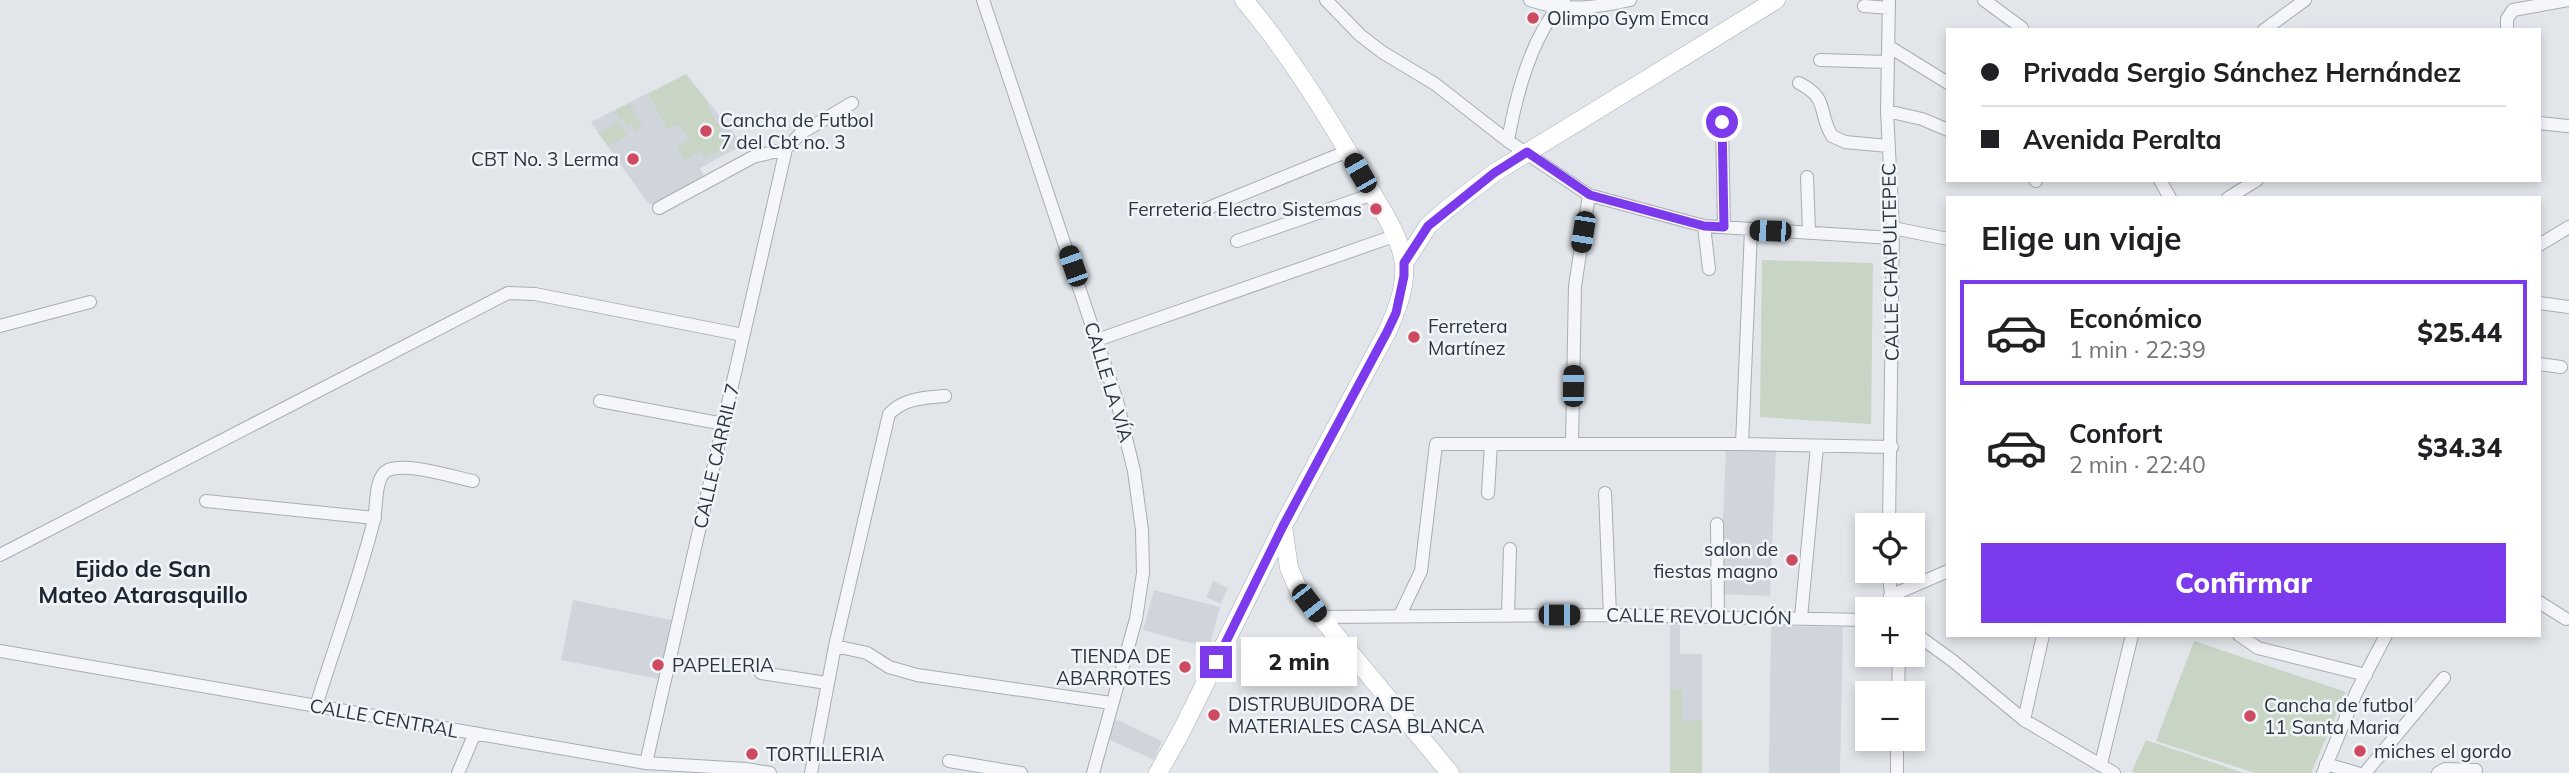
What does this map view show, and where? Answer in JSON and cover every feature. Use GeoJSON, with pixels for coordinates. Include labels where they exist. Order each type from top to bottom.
{"type":"FeatureCollection","features":[{"type":"Feature","properties":{"kind":"main road"},"geometry":{"type":"LineString","coordinates":[[1158,773],[1181,733],[1283,526],[1391,323],[1401,293],[1404,263],[1373,194],[1289,61],[1244,0]]}},
{"type":"Feature","properties":{"kind":"main road"},"geometry":{"type":"LineString","coordinates":[[1404,263],[1428,226],[1447,209],[1527,152],[1776,0]]}},
{"type":"Feature","properties":{"kind":"main road"},"geometry":{"type":"LineString","coordinates":[[1283,526],[1289,568],[1295,582],[1320,617],[1450,773]]}},
{"type":"Feature","properties":{"kind":"street","name":"CALLE LA VÍA"},"geometry":{"type":"LineString","coordinates":[[984,0],[1117,401],[1134,471],[1142,530],[1143,573],[1136,619],[1093,773]]}},
{"type":"Feature","properties":{"kind":"street"},"geometry":{"type":"LineString","coordinates":[[1326,0],[1360,35],[1382,52],[1435,84],[1508,141],[1590,195],[1704,226],[1751,230],[1892,233],[1946,239]]}},
{"type":"Feature","properties":{"kind":"street"},"geometry":{"type":"LineString","coordinates":[[1533,1],[1595,8],[1630,0]]}},
{"type":"Feature","properties":{"kind":"street"},"geometry":{"type":"LineString","coordinates":[[1984,0],[2022,28]]}},
{"type":"Feature","properties":{"kind":"street"},"geometry":{"type":"LineString","coordinates":[[2267,28],[2305,0]]}},
{"type":"Feature","properties":{"kind":"street"},"geometry":{"type":"LineString","coordinates":[[2507,28],[2507,19],[2514,10],[2569,0]]}},
{"type":"Feature","properties":{"kind":"street"},"geometry":{"type":"LineString","coordinates":[[1508,141],[1515,102],[1526,70],[1560,4]]}},
{"type":"Feature","properties":{"kind":"street"},"geometry":{"type":"LineString","coordinates":[[1864,6],[1889,4]]}},
{"type":"Feature","properties":{"kind":"street","name":"CALLE CHAPULTEPEC"},"geometry":{"type":"LineString","coordinates":[[1889,4],[1887,111],[1892,233],[1889,513]]}},
{"type":"Feature","properties":{"kind":"street"},"geometry":{"type":"LineString","coordinates":[[1888,46],[1946,82]]}},
{"type":"Feature","properties":{"kind":"street"},"geometry":{"type":"LineString","coordinates":[[1820,60],[1888,62]]}},
{"type":"Feature","properties":{"kind":"street"},"geometry":{"type":"LineString","coordinates":[[1799,83],[1819,97],[1832,136],[1845,142],[1888,146]]}},
{"type":"Feature","properties":{"kind":"street"},"geometry":{"type":"LineString","coordinates":[[659,208],[753,157],[786,149],[801,133],[852,103]]}},
{"type":"Feature","properties":{"kind":"street"},"geometry":{"type":"LineString","coordinates":[[1887,111],[1922,119],[1946,129]]}},
{"type":"Feature","properties":{"kind":"street"},"geometry":{"type":"LineString","coordinates":[[1722,122],[1724,227]]}},
{"type":"Feature","properties":{"kind":"street"},"geometry":{"type":"LineString","coordinates":[[2541,123],[2567,126]]}},
{"type":"Feature","properties":{"kind":"street","name":"CALLE CARRIL 7"},"geometry":{"type":"LineString","coordinates":[[646,763],[786,149]]}},
{"type":"Feature","properties":{"kind":"street"},"geometry":{"type":"LineString","coordinates":[[1201,211],[1348,151]]}},
{"type":"Feature","properties":{"kind":"street"},"geometry":{"type":"LineString","coordinates":[[1807,177],[1809,232]]}},
{"type":"Feature","properties":{"kind":"street"},"geometry":{"type":"LineString","coordinates":[[2233,196],[2254,182]]}},
{"type":"Feature","properties":{"kind":"street"},"geometry":{"type":"LineString","coordinates":[[1237,241],[1373,194]]}},
{"type":"Feature","properties":{"kind":"street"},"geometry":{"type":"LineString","coordinates":[[1572,444],[1575,286],[1590,195]]}},
{"type":"Feature","properties":{"kind":"street"},"geometry":{"type":"LineString","coordinates":[[1704,226],[1709,269]]}},
{"type":"Feature","properties":{"kind":"street"},"geometry":{"type":"LineString","coordinates":[[2541,244],[2569,227]]}},
{"type":"Feature","properties":{"kind":"street"},"geometry":{"type":"LineString","coordinates":[[1742,444],[1751,230]]}},
{"type":"Feature","properties":{"kind":"street"},"geometry":{"type":"LineString","coordinates":[[1097,340],[1394,236]]}},
{"type":"Feature","properties":{"kind":"street"},"geometry":{"type":"LineString","coordinates":[[0,555],[508,293],[536,294],[743,335]]}},
{"type":"Feature","properties":{"kind":"street"},"geometry":{"type":"LineString","coordinates":[[0,326],[90,302]]}},
{"type":"Feature","properties":{"kind":"street"},"geometry":{"type":"LineString","coordinates":[[2541,303],[2569,307]]}},
{"type":"Feature","properties":{"kind":"street"},"geometry":{"type":"LineString","coordinates":[[2541,364],[2561,367]]}},
{"type":"Feature","properties":{"kind":"street"},"geometry":{"type":"LineString","coordinates":[[811,773],[835,646],[889,414],[894,408],[912,399],[945,396]]}},
{"type":"Feature","properties":{"kind":"street"},"geometry":{"type":"LineString","coordinates":[[600,401],[724,424]]}},
{"type":"Feature","properties":{"kind":"street"},"geometry":{"type":"LineString","coordinates":[[1488,493],[1491,444]]}},
{"type":"Feature","properties":{"kind":"street"},"geometry":{"type":"LineString","coordinates":[[1400,615],[1421,571],[1435,446],[1742,444],[1892,447]]}},
{"type":"Feature","properties":{"kind":"street"},"geometry":{"type":"LineString","coordinates":[[1801,618],[1817,446]]}},
{"type":"Feature","properties":{"kind":"street"},"geometry":{"type":"LineString","coordinates":[[316,706],[375,518],[380,480],[388,470],[413,469],[473,481]]}},
{"type":"Feature","properties":{"kind":"street"},"geometry":{"type":"LineString","coordinates":[[1605,494],[1610,615]]}},
{"type":"Feature","properties":{"kind":"street"},"geometry":{"type":"LineString","coordinates":[[206,501],[375,518]]}},
{"type":"Feature","properties":{"kind":"street"},"geometry":{"type":"LineString","coordinates":[[1717,524],[1718,616]]}},
{"type":"Feature","properties":{"kind":"street"},"geometry":{"type":"LineString","coordinates":[[1508,615],[1510,549]]}},
{"type":"Feature","properties":{"kind":"street"},"geometry":{"type":"LineString","coordinates":[[1902,597],[1946,572]]}},
{"type":"Feature","properties":{"kind":"street"},"geometry":{"type":"LineString","coordinates":[[2541,603],[2566,619]]}},
{"type":"Feature","properties":{"kind":"street","name":"CALLE REVOLUCIÓN"},"geometry":{"type":"LineString","coordinates":[[1320,617],[1610,615],[1855,620]]}},
{"type":"Feature","properties":{"kind":"street"},"geometry":{"type":"LineString","coordinates":[[2025,720],[2043,637]]}},
{"type":"Feature","properties":{"kind":"street"},"geometry":{"type":"LineString","coordinates":[[2095,766],[2131,637]]}},
{"type":"Feature","properties":{"kind":"street"},"geometry":{"type":"LineString","coordinates":[[2242,637],[2258,648],[2366,675]]}},
{"type":"Feature","properties":{"kind":"street"},"geometry":{"type":"LineString","coordinates":[[2357,773],[2324,768],[2385,637]]}},
{"type":"Feature","properties":{"kind":"street"},"geometry":{"type":"LineString","coordinates":[[1925,641],[2025,720],[2095,766],[2114,773]]}},
{"type":"Feature","properties":{"kind":"street"},"geometry":{"type":"LineString","coordinates":[[835,646],[867,653],[889,667],[917,675],[1111,703]]}},
{"type":"Feature","properties":{"kind":"street","name":"CALLE CENTRAL"},"geometry":{"type":"LineString","coordinates":[[0,651],[646,763],[770,773]]}},
{"type":"Feature","properties":{"kind":"street"},"geometry":{"type":"LineString","coordinates":[[761,673],[827,683]]}},
{"type":"Feature","properties":{"kind":"street"},"geometry":{"type":"LineString","coordinates":[[2365,773],[2444,678]]}},
{"type":"Feature","properties":{"kind":"street"},"geometry":{"type":"LineString","coordinates":[[457,773],[475,733]]}},
{"type":"Feature","properties":{"kind":"street"},"geometry":{"type":"LineString","coordinates":[[1897,751],[1897,773]]}},
{"type":"Feature","properties":{"kind":"street"},"geometry":{"type":"LineString","coordinates":[[949,761],[1021,773]]}},
{"type":"Feature","properties":{"kind":"street"},"geometry":{"type":"LineString","coordinates":[[2438,773],[2445,769],[2476,770]]}},
{"type":"Feature","properties":{"kind":"shaded area","name":"CBT No. 3 Lerma"},"geometry":{"type":"Polygon","coordinates":[[[686,74],[743,145],[700,168],[705,179],[654,205],[649,204],[591,122],[686,74]]]}},
{"type":"Feature","properties":{"kind":"shaded area"},"geometry":{"type":"Polygon","coordinates":[[[1726,448],[1776,450],[1770,596],[1720,594],[1726,448]]]}},
{"type":"Feature","properties":{"kind":"shaded area"},"geometry":{"type":"Polygon","coordinates":[[[1213,581],[1228,588],[1221,604],[1206,597],[1213,581]]]}},
{"type":"Feature","properties":{"kind":"shaded area"},"geometry":{"type":"Polygon","coordinates":[[[1154,590],[1220,607],[1209,648],[1143,630],[1154,590]]]}},
{"type":"Feature","properties":{"kind":"shaded area"},"geometry":{"type":"Polygon","coordinates":[[[573,600],[671,620],[659,679],[561,660],[573,600]]]}},
{"type":"Feature","properties":{"kind":"shaded area"},"geometry":{"type":"Polygon","coordinates":[[[1680,616],[1680,654],[1702,654],[1702,773],[1670,773],[1670,617],[1680,616]]]}},
{"type":"Feature","properties":{"kind":"shaded area"},"geometry":{"type":"Polygon","coordinates":[[[1771,626],[1843,627],[1840,773],[1769,773],[1771,626]]]}},
{"type":"Feature","properties":{"kind":"shaded area"},"geometry":{"type":"Polygon","coordinates":[[[1113,718],[1162,741],[1154,760],[1104,737],[1113,718]]]}},
{"type":"Feature","properties":{"kind":"green space"},"geometry":{"type":"Polygon","coordinates":[[[686,74],[709,104],[707,105],[729,146],[705,158],[701,151],[684,161],[677,147],[689,140],[679,124],[667,129],[649,94],[686,74]]]}},
{"type":"Feature","properties":{"kind":"green space"},"geometry":{"type":"Polygon","coordinates":[[[630,103],[642,127],[635,131],[632,124],[627,126],[623,119],[621,120],[616,110],[630,103]]]}},
{"type":"Feature","properties":{"kind":"green space"},"geometry":{"type":"Polygon","coordinates":[[[619,122],[627,136],[608,146],[598,133],[619,122]]]}},
{"type":"Feature","properties":{"kind":"green space"},"geometry":{"type":"Polygon","coordinates":[[[1762,260],[1873,263],[1871,424],[1760,417],[1762,260]]]}},
{"type":"Feature","properties":{"kind":"green space","name":"Cancha de futbol 11 Santa Maria"},"geometry":{"type":"Polygon","coordinates":[[[2194,641],[2346,692],[2311,773],[2255,773],[2156,741],[2194,641]]]}},
{"type":"Feature","properties":{"kind":"green space"},"geometry":{"type":"Polygon","coordinates":[[[1670,689],[1682,689],[1682,721],[1702,720],[1702,773],[1670,773],[1670,689]]]}},
{"type":"Feature","properties":{"kind":"green space"},"geometry":{"type":"Polygon","coordinates":[[[2146,740],[2244,773],[2135,773],[2132,771],[2146,740]]]}},
{"type":"Feature","properties":{"kind":"place","name":"Olimpo Gym Emca"},"geometry":{"type":"Point","coordinates":[1533,18]}},
{"type":"Feature","properties":{"kind":"place","name":"Cancha de Futbol 7 del Cbt no. 3"},"geometry":{"type":"Point","coordinates":[706,131]}},
{"type":"Feature","properties":{"kind":"place","name":"CBT No. 3 Lerma"},"geometry":{"type":"Point","coordinates":[633,159]}},
{"type":"Feature","properties":{"kind":"place","name":"Ferreteria Electro Sistemas"},"geometry":{"type":"Point","coordinates":[1376,209]}},
{"type":"Feature","properties":{"kind":"place","name":"Ferretera Martínez"},"geometry":{"type":"Point","coordinates":[1414,337]}},
{"type":"Feature","properties":{"kind":"place","name":"salon de fiestas magno"},"geometry":{"type":"Point","coordinates":[1792,560]}},
{"type":"Feature","properties":{"kind":"place","name":"PAPELERIA"},"geometry":{"type":"Point","coordinates":[658,665]}},
{"type":"Feature","properties":{"kind":"place","name":"TIENDA DE ABARROTES"},"geometry":{"type":"Point","coordinates":[1185,667]}},
{"type":"Feature","properties":{"kind":"place","name":"DISTRUBUIDORA DE MATERIALES CASA BLANCA"},"geometry":{"type":"Point","coordinates":[1214,715]}},
{"type":"Feature","properties":{"kind":"place","name":"Cancha de futbol 11 Santa Maria"},"geometry":{"type":"Point","coordinates":[2250,716]}},
{"type":"Feature","properties":{"kind":"place","name":"miches el gordo"},"geometry":{"type":"Point","coordinates":[2360,751]}},
{"type":"Feature","properties":{"kind":"place","name":"TORTILLERIA"},"geometry":{"type":"Point","coordinates":[752,754]}},
{"type":"Feature","properties":{"kind":"district","name":"Ejido de San Mateo Atarasquillo"},"geometry":{"type":"Point","coordinates":[143,581]}},
{"type":"Feature","properties":{"kind":"route"},"geometry":{"type":"LineString","coordinates":[[1216,662],[1283,526],[1387,332],[1396,313],[1404,263],[1428,226],[1494,173],[1527,152],[1590,195],[1704,226],[1724,227],[1722,122]]}}]}
